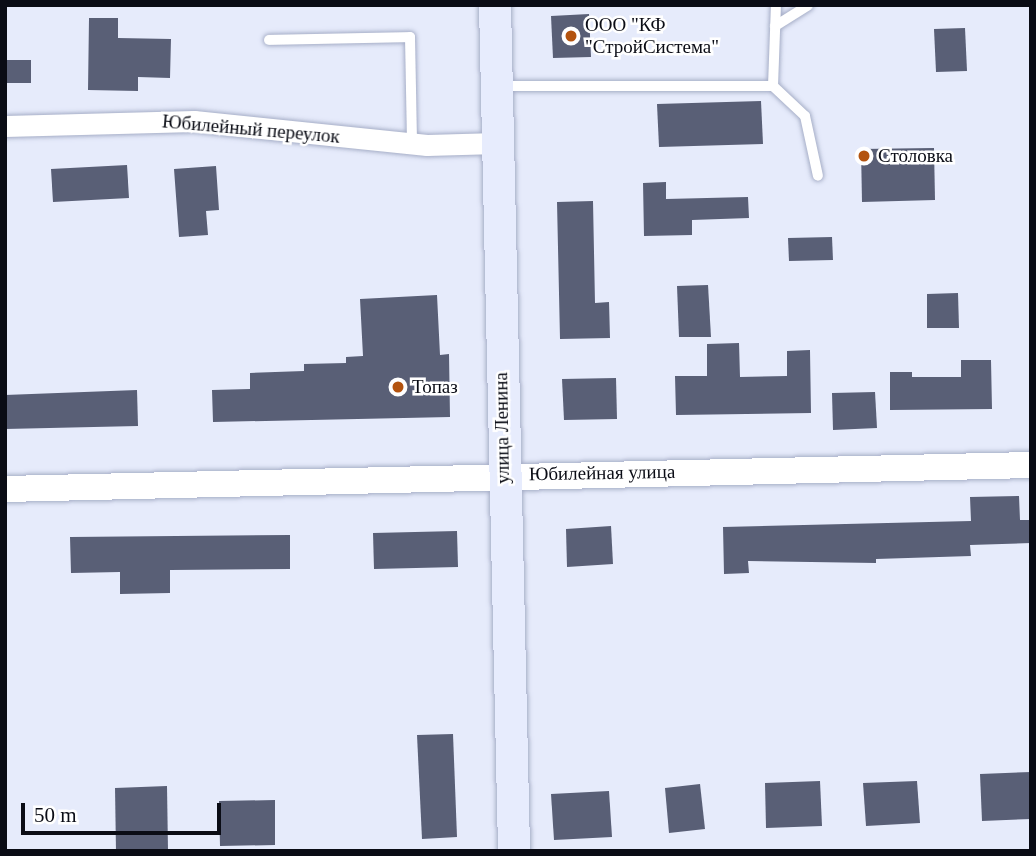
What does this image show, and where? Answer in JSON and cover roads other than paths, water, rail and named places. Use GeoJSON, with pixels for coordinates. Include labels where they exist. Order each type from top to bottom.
{"type":"FeatureCollection","features":[{"type":"Feature","properties":{"kind":"main road","name":"улица Ленина"},"geometry":{"type":"LineString","coordinates":[[495,5],[502,475],[514,851]]}},
{"type":"Feature","properties":{"kind":"street","name":"Юбилейный переулок"},"geometry":{"type":"LineString","coordinates":[[5,126],[194,121],[412,144],[497,143]]}},
{"type":"Feature","properties":{"kind":"street","name":"Юбилейная улица"},"geometry":{"type":"LineString","coordinates":[[5,489],[502,475],[1031,465]]}},
{"type":"Feature","properties":{"kind":"lane"},"geometry":{"type":"LineString","coordinates":[[773,86],[776,5]]}},
{"type":"Feature","properties":{"kind":"lane"},"geometry":{"type":"LineString","coordinates":[[775,26],[808,5]]}},
{"type":"Feature","properties":{"kind":"lane"},"geometry":{"type":"LineString","coordinates":[[269,40],[410,37],[412,144]]}},
{"type":"Feature","properties":{"kind":"lane"},"geometry":{"type":"LineString","coordinates":[[497,86],[773,86],[805,116],[818,176]]}},
{"type":"Feature","properties":{"kind":"place","name":"ООО \"КФ \"СтройСистема\""},"geometry":{"type":"Point","coordinates":[571,36]}},
{"type":"Feature","properties":{"kind":"place","name":"Столовка"},"geometry":{"type":"Point","coordinates":[864,156]}},
{"type":"Feature","properties":{"kind":"place","name":"Топаз"},"geometry":{"type":"Point","coordinates":[398,387]}}]}
